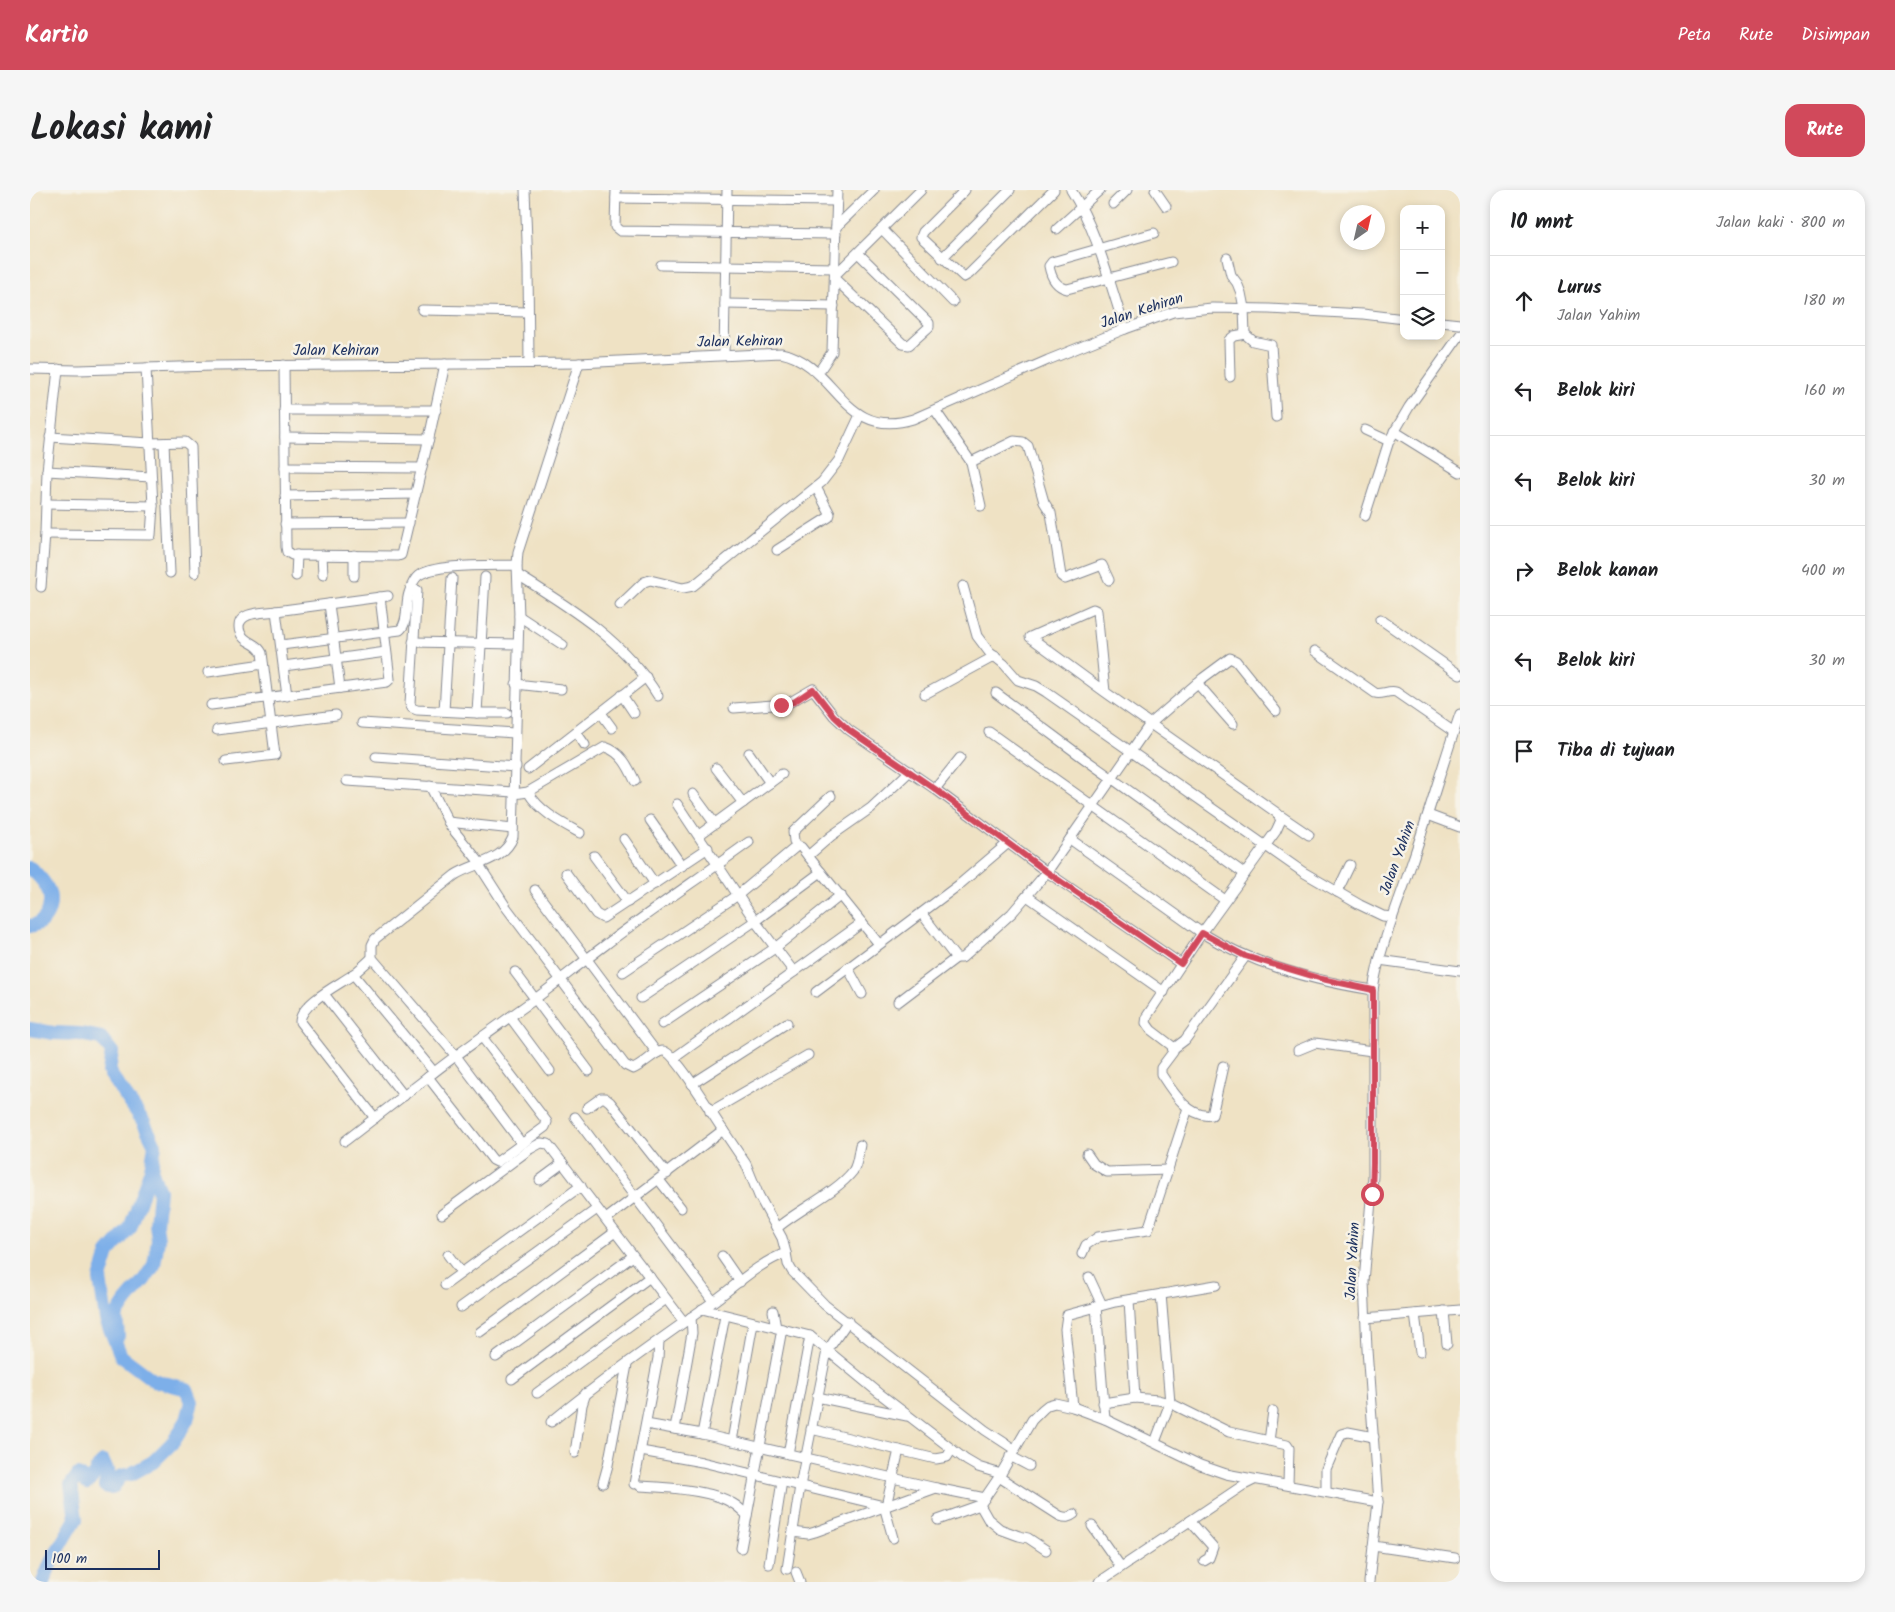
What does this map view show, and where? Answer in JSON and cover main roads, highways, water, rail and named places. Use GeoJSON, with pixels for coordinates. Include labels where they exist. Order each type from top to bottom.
{"type":"FeatureCollection","features":[{"type":"Feature","properties":{"kind":"waterway"},"geometry":{"type":"LineString","coordinates":[[30,868],[44,883],[50,898],[46,916],[42,921],[30,926]]}},
{"type":"Feature","properties":{"kind":"waterway"},"geometry":{"type":"LineString","coordinates":[[30,1029],[101,1038],[112,1052],[109,1072],[143,1121],[155,1145],[151,1169],[130,1228],[108,1253],[100,1279],[106,1319],[121,1356],[153,1380],[187,1389],[192,1402],[187,1420],[174,1441],[153,1462],[131,1474],[121,1476],[112,1488],[105,1486],[108,1473],[103,1462],[87,1483],[78,1475],[71,1485],[76,1519],[52,1560],[43,1582]]}},
{"type":"Feature","properties":{"kind":"waterway"},"geometry":{"type":"LineString","coordinates":[[118,1336],[116,1316],[154,1265],[158,1240],[156,1224],[159,1191],[151,1169]]}}]}
